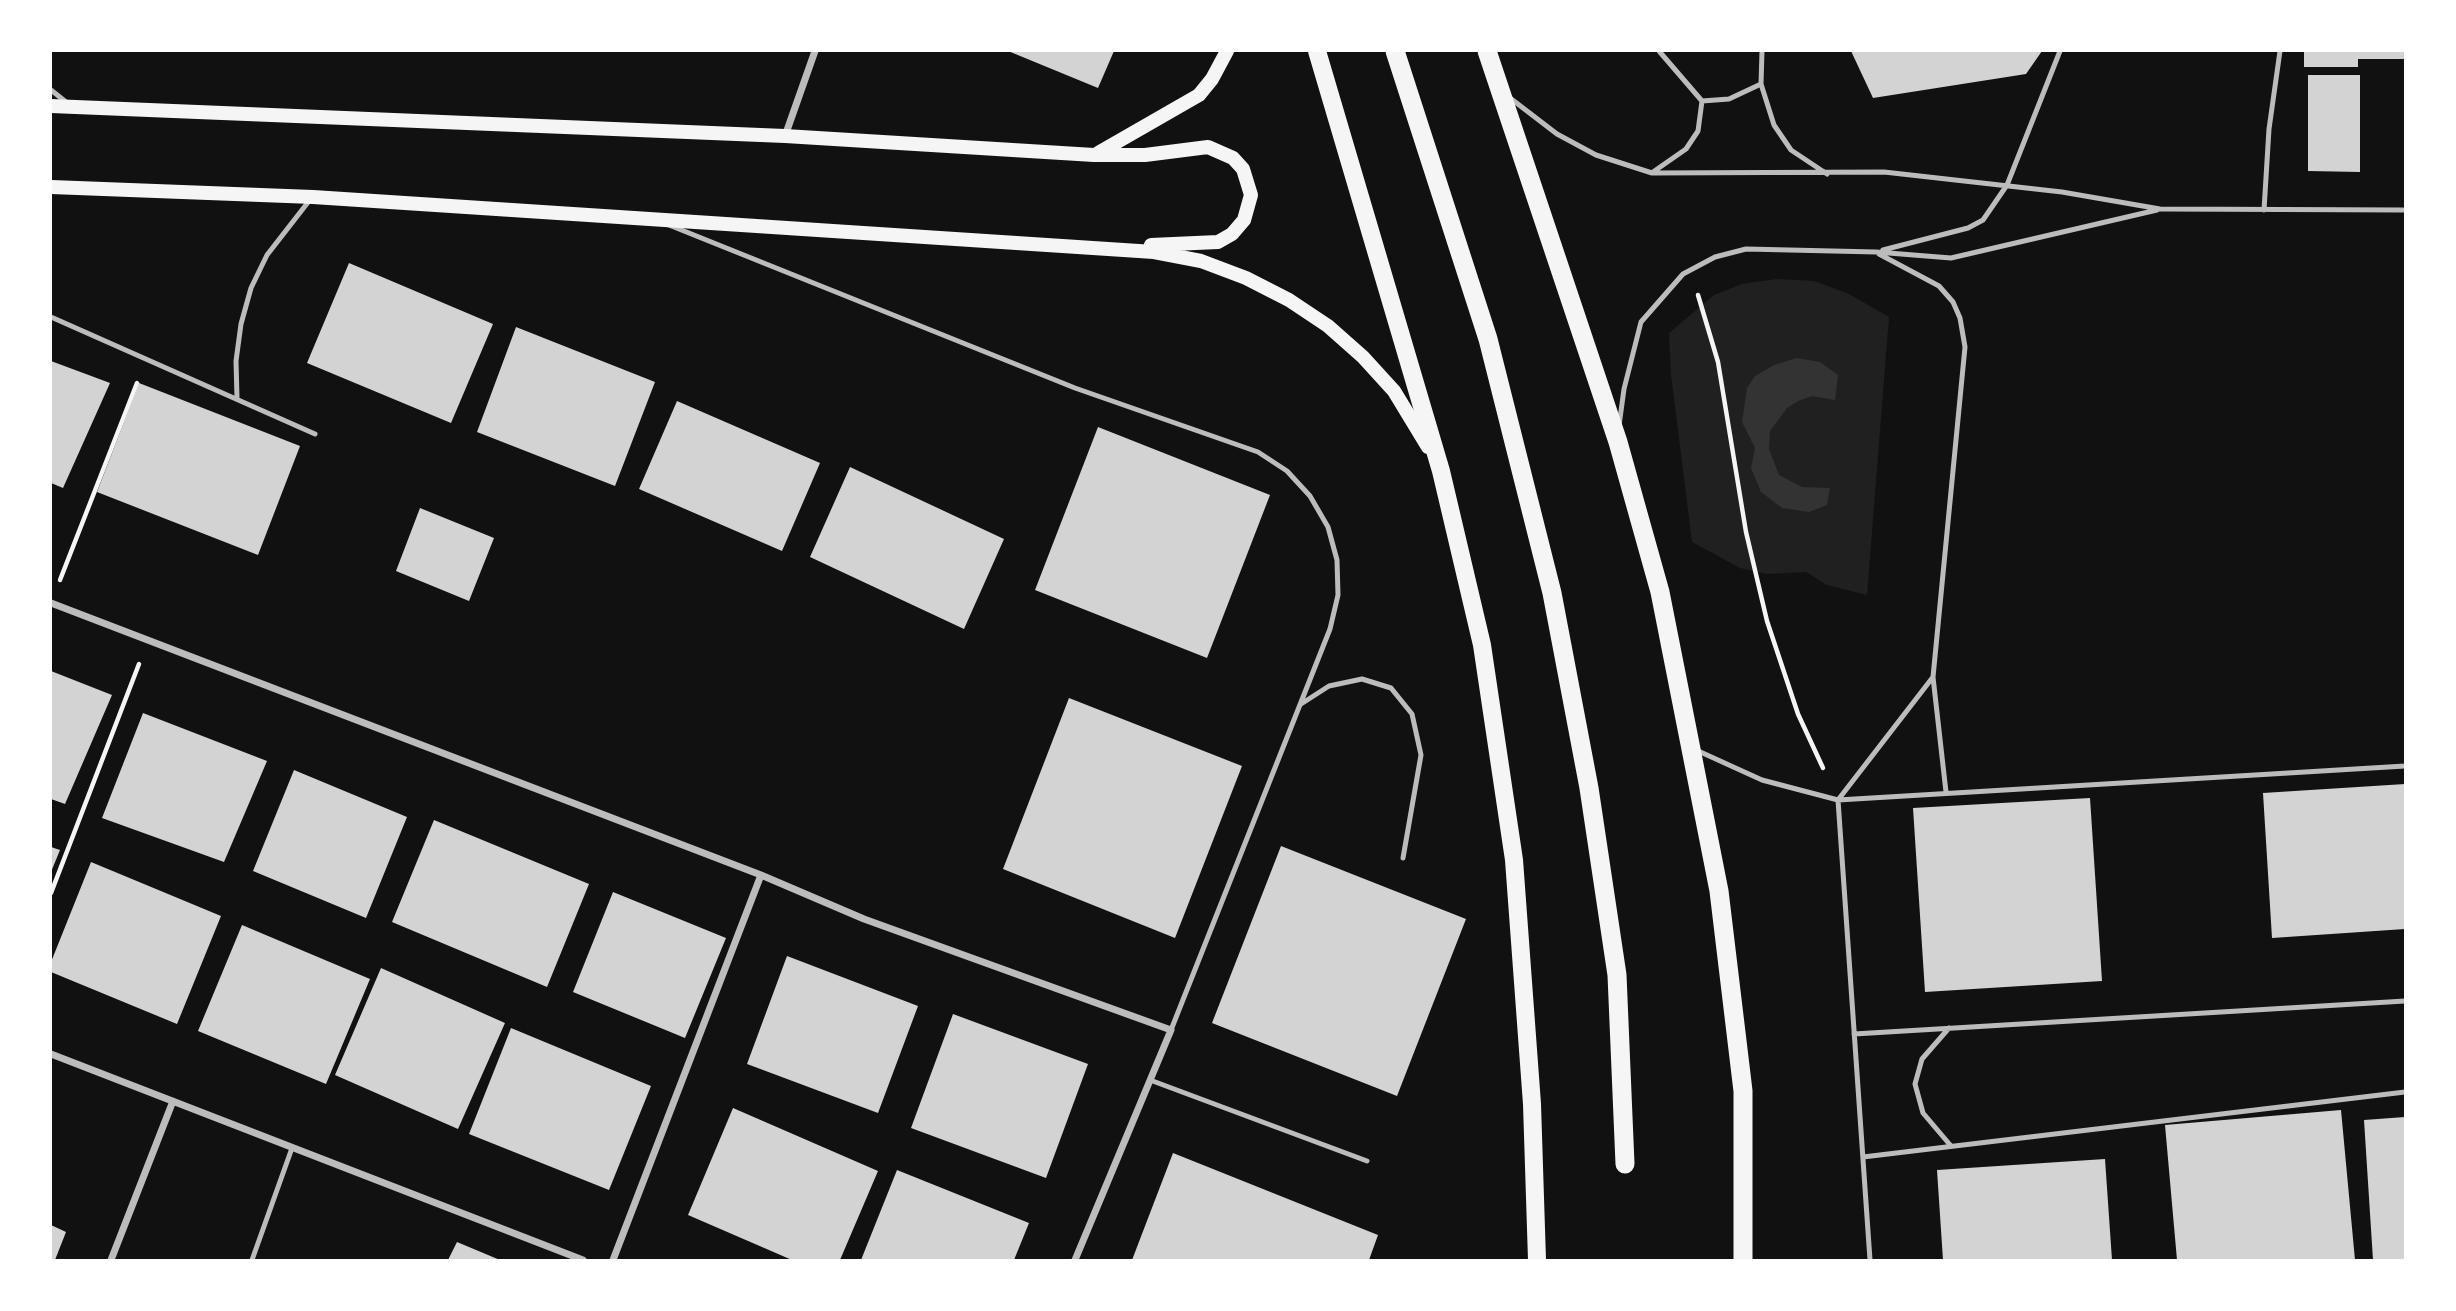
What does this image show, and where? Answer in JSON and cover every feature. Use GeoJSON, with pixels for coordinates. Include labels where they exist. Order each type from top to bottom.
{"type":"FeatureCollection","features":[{"type":"Feature","properties":{"kind":"highway"},"geometry":{"type":"LineString","coordinates":[[1395,51],[1488,339],[1552,593],[1589,788],[1617,975],[1625,1164]]}},
{"type":"Feature","properties":{"kind":"highway"},"geometry":{"type":"LineString","coordinates":[[1487,51],[1618,442],[1660,592],[1719,891],[1743,1091],[1743,1260]]}},
{"type":"Feature","properties":{"kind":"main road"},"geometry":{"type":"LineString","coordinates":[[1094,155],[1199,96],[1227,51]]}},
{"type":"Feature","properties":{"kind":"main road"},"geometry":{"type":"LineString","coordinates":[[1317,51],[1441,471],[1482,645],[1514,860],[1532,1104],[1537,1260]]}},
{"type":"Feature","properties":{"kind":"main road"},"geometry":{"type":"LineString","coordinates":[[51,106],[785,136],[1094,155],[1145,155],[1200,148],[1219,150],[1233,158],[1242,169],[1251,195],[1244,220],[1232,234],[1218,242],[1106,248]]}},
{"type":"Feature","properties":{"kind":"main road"},"geometry":{"type":"LineString","coordinates":[[51,187],[313,197],[1106,248],[1154,252],[1200,261],[1246,278],[1299,306],[1328,326],[1363,357],[1394,391],[1441,471]]}},
{"type":"Feature","properties":{"kind":"street"},"geometry":{"type":"LineString","coordinates":[[785,136],[815,51]]}},
{"type":"Feature","properties":{"kind":"street"},"geometry":{"type":"LineString","coordinates":[[51,603],[761,875],[864,919],[1171,1030],[1075,1260]]}},
{"type":"Feature","properties":{"kind":"street"},"geometry":{"type":"LineString","coordinates":[[613,1260],[761,875]]}},
{"type":"Feature","properties":{"kind":"street"},"geometry":{"type":"LineString","coordinates":[[51,1054],[583,1260]]}},
{"type":"Feature","properties":{"kind":"street"},"geometry":{"type":"LineString","coordinates":[[111,1260],[173,1101]]}},
{"type":"Feature","properties":{"kind":"lane"},"geometry":{"type":"LineString","coordinates":[[1652,173],[1686,149],[1698,131],[1702,101],[1659,51]]}},
{"type":"Feature","properties":{"kind":"lane"},"geometry":{"type":"LineString","coordinates":[[1762,51],[1762,84],[1774,125],[1791,150],[1827,174]]}},
{"type":"Feature","properties":{"kind":"lane"},"geometry":{"type":"LineString","coordinates":[[1876,252],[1968,228],[1983,220],[2007,185],[2060,51]]}},
{"type":"Feature","properties":{"kind":"lane"},"geometry":{"type":"LineString","coordinates":[[2264,210],[2269,129],[2280,51]]}},
{"type":"Feature","properties":{"kind":"lane"},"geometry":{"type":"LineString","coordinates":[[1702,101],[1729,99],[1762,84]]}},
{"type":"Feature","properties":{"kind":"lane"},"geometry":{"type":"LineString","coordinates":[[51,90],[75,107]]}},
{"type":"Feature","properties":{"kind":"lane"},"geometry":{"type":"LineString","coordinates":[[1502,92],[1556,134],[1596,155],[1652,173],[1884,172],[2007,185],[2160,209],[2405,210]]}},
{"type":"Feature","properties":{"kind":"lane"},"geometry":{"type":"LineString","coordinates":[[237,398],[236,361],[241,324],[251,288],[267,255],[288,224],[313,197]]}},
{"type":"Feature","properties":{"kind":"lane"},"geometry":{"type":"LineString","coordinates":[[1618,442],[1624,389],[1641,322],[1684,274],[1715,257],[1746,249],[1876,252],[1951,258],[2160,209]]}},
{"type":"Feature","properties":{"kind":"lane"},"geometry":{"type":"LineString","coordinates":[[657,220],[1075,388],[1258,452],[1287,471],[1310,496],[1328,527],[1337,561],[1338,595],[1330,629],[1171,1030]]}},
{"type":"Feature","properties":{"kind":"lane"},"geometry":{"type":"LineString","coordinates":[[1876,252],[1939,286],[1953,302],[1960,318],[1965,346],[1933,677],[1946,792]]}},
{"type":"Feature","properties":{"kind":"lane"},"geometry":{"type":"LineString","coordinates":[[51,317],[315,434]]}},
{"type":"Feature","properties":{"kind":"lane"},"geometry":{"type":"LineString","coordinates":[[1870,1260],[1838,800],[1933,677]]}},
{"type":"Feature","properties":{"kind":"lane"},"geometry":{"type":"LineString","coordinates":[[1300,705],[1329,686],[1362,679],[1391,688],[1412,714],[1421,755],[1403,858]]}},
{"type":"Feature","properties":{"kind":"lane"},"geometry":{"type":"LineString","coordinates":[[1690,747],[1762,780],[1838,800],[2405,766]]}},
{"type":"Feature","properties":{"kind":"lane"},"geometry":{"type":"LineString","coordinates":[[1854,1034],[2405,1001]]}},
{"type":"Feature","properties":{"kind":"lane"},"geometry":{"type":"LineString","coordinates":[[1948,1028],[1922,1059],[1915,1084],[1923,1113],[1951,1146]]}},
{"type":"Feature","properties":{"kind":"lane"},"geometry":{"type":"LineString","coordinates":[[1150,1080],[1367,1161]]}},
{"type":"Feature","properties":{"kind":"lane"},"geometry":{"type":"LineString","coordinates":[[1863,1157],[2405,1092]]}},
{"type":"Feature","properties":{"kind":"lane"},"geometry":{"type":"LineString","coordinates":[[252,1260],[292,1148]]}},
{"type":"Feature","properties":{"kind":"path"},"geometry":{"type":"LineString","coordinates":[[1684,274],[1698,295],[1718,362],[1746,532],[1767,621],[1798,714],[1838,800]]}},
{"type":"Feature","properties":{"kind":"path"},"geometry":{"type":"LineString","coordinates":[[51,603],[147,359]]}},
{"type":"Feature","properties":{"kind":"path"},"geometry":{"type":"LineString","coordinates":[[51,893],[148,640]]}},
{"type":"Feature","properties":{"kind":"shaded area"},"geometry":{"type":"Polygon","coordinates":[[[1777,279],[1814,281],[1849,294],[1889,317],[1867,595],[1827,585],[1806,572],[1767,574],[1740,568],[1692,542],[1671,375],[1669,333],[1714,295],[1742,284],[1777,279]]]}},
{"type":"Feature","properties":{"kind":"shaded area"},"geometry":{"type":"Polygon","coordinates":[[[1797,358],[1820,362],[1838,375],[1835,400],[1812,396],[1798,401],[1787,408],[1770,431],[1769,449],[1779,475],[1802,487],[1830,488],[1827,505],[1809,512],[1782,508],[1761,492],[1751,468],[1755,448],[1742,422],[1747,388],[1755,376],[1774,365],[1797,358]]]}},
{"type":"Feature","properties":{"kind":"building"},"geometry":{"type":"Polygon","coordinates":[[[1008,51],[1114,51],[1098,88],[1008,51]]]}},
{"type":"Feature","properties":{"kind":"building"},"geometry":{"type":"Polygon","coordinates":[[[1851,51],[2042,51],[2026,74],[1873,98],[1851,51]]]}},
{"type":"Feature","properties":{"kind":"building"},"geometry":{"type":"Polygon","coordinates":[[[2304,51],[2405,51],[2405,59],[2358,59],[2358,67],[2304,67],[2304,51]]]}},
{"type":"Feature","properties":{"kind":"building"},"geometry":{"type":"Polygon","coordinates":[[[2308,75],[2360,75],[2360,172],[2308,171],[2308,75]]]}},
{"type":"Feature","properties":{"kind":"building"},"geometry":{"type":"Polygon","coordinates":[[[349,263],[493,324],[451,423],[307,363],[349,263]]]}},
{"type":"Feature","properties":{"kind":"building"},"geometry":{"type":"Polygon","coordinates":[[[516,327],[655,382],[615,486],[477,432],[516,327]]]}},
{"type":"Feature","properties":{"kind":"building"},"geometry":{"type":"Polygon","coordinates":[[[51,361],[110,383],[63,488],[51,483],[51,361]]]}},
{"type":"Feature","properties":{"kind":"building"},"geometry":{"type":"Polygon","coordinates":[[[139,383],[300,446],[258,555],[97,492],[139,383]]]}},
{"type":"Feature","properties":{"kind":"building"},"geometry":{"type":"Polygon","coordinates":[[[677,401],[820,463],[782,551],[639,489],[677,401]]]}},
{"type":"Feature","properties":{"kind":"building"},"geometry":{"type":"Polygon","coordinates":[[[1098,427],[1270,495],[1207,658],[1035,590],[1098,427]]]}},
{"type":"Feature","properties":{"kind":"building"},"geometry":{"type":"Polygon","coordinates":[[[850,467],[1004,539],[964,629],[810,557],[850,467]]]}},
{"type":"Feature","properties":{"kind":"building"},"geometry":{"type":"Polygon","coordinates":[[[420,508],[494,538],[469,601],[396,571],[420,508]]]}},
{"type":"Feature","properties":{"kind":"building"},"geometry":{"type":"Polygon","coordinates":[[[51,671],[112,695],[65,804],[51,799],[51,671]]]}},
{"type":"Feature","properties":{"kind":"building"},"geometry":{"type":"Polygon","coordinates":[[[1069,698],[1242,766],[1175,938],[1003,869],[1069,698]]]}},
{"type":"Feature","properties":{"kind":"building"},"geometry":{"type":"Polygon","coordinates":[[[143,713],[267,761],[224,862],[102,818],[143,713]]]}},
{"type":"Feature","properties":{"kind":"building"},"geometry":{"type":"Polygon","coordinates":[[[294,770],[407,817],[366,918],[253,871],[294,770]]]}},
{"type":"Feature","properties":{"kind":"building"},"geometry":{"type":"Polygon","coordinates":[[[2405,784],[2405,929],[2272,938],[2263,793],[2405,784]]]}},
{"type":"Feature","properties":{"kind":"building"},"geometry":{"type":"Polygon","coordinates":[[[2090,798],[2102,981],[1925,992],[1913,808],[2090,798]]]}},
{"type":"Feature","properties":{"kind":"building"},"geometry":{"type":"Polygon","coordinates":[[[434,820],[589,884],[547,987],[392,922],[434,820]]]}},
{"type":"Feature","properties":{"kind":"building"},"geometry":{"type":"Polygon","coordinates":[[[1281,846],[1466,919],[1397,1096],[1212,1023],[1281,846]]]}},
{"type":"Feature","properties":{"kind":"building"},"geometry":{"type":"Polygon","coordinates":[[[51,847],[60,850],[51,872],[51,847]]]}},
{"type":"Feature","properties":{"kind":"building"},"geometry":{"type":"Polygon","coordinates":[[[91,862],[221,916],[177,1024],[51,972],[51,962],[91,862]]]}},
{"type":"Feature","properties":{"kind":"building"},"geometry":{"type":"Polygon","coordinates":[[[613,892],[726,938],[685,1038],[573,992],[613,892]]]}},
{"type":"Feature","properties":{"kind":"building"},"geometry":{"type":"Polygon","coordinates":[[[242,925],[370,979],[326,1084],[198,1031],[242,925]]]}},
{"type":"Feature","properties":{"kind":"building"},"geometry":{"type":"Polygon","coordinates":[[[787,956],[918,1006],[878,1113],[747,1064],[787,956]]]}},
{"type":"Feature","properties":{"kind":"building"},"geometry":{"type":"Polygon","coordinates":[[[381,968],[505,1023],[458,1129],[335,1075],[381,968]]]}},
{"type":"Feature","properties":{"kind":"building"},"geometry":{"type":"Polygon","coordinates":[[[953,1014],[1088,1064],[1046,1178],[911,1128],[953,1014]]]}},
{"type":"Feature","properties":{"kind":"building"},"geometry":{"type":"Polygon","coordinates":[[[511,1028],[651,1086],[609,1190],[469,1134],[511,1028]]]}},
{"type":"Feature","properties":{"kind":"building"},"geometry":{"type":"Polygon","coordinates":[[[733,1108],[878,1171],[840,1260],[792,1260],[688,1215],[733,1108]]]}},
{"type":"Feature","properties":{"kind":"building"},"geometry":{"type":"Polygon","coordinates":[[[2341,1110],[2355,1260],[2177,1260],[2165,1125],[2341,1110]]]}},
{"type":"Feature","properties":{"kind":"building"},"geometry":{"type":"Polygon","coordinates":[[[2405,1117],[2405,1260],[2373,1260],[2364,1120],[2405,1117]]]}},
{"type":"Feature","properties":{"kind":"building"},"geometry":{"type":"Polygon","coordinates":[[[1173,1153],[1378,1235],[1369,1260],[1132,1260],[1173,1153]]]}},
{"type":"Feature","properties":{"kind":"building"},"geometry":{"type":"Polygon","coordinates":[[[2105,1159],[2112,1260],[1943,1260],[1937,1170],[2105,1159]]]}},
{"type":"Feature","properties":{"kind":"building"},"geometry":{"type":"Polygon","coordinates":[[[897,1170],[1029,1223],[1014,1260],[861,1260],[897,1170]]]}},
{"type":"Feature","properties":{"kind":"building"},"geometry":{"type":"Polygon","coordinates":[[[51,1225],[66,1232],[55,1260],[51,1260],[51,1225]]]}},
{"type":"Feature","properties":{"kind":"building"},"geometry":{"type":"Polygon","coordinates":[[[457,1242],[500,1260],[448,1260],[457,1242]]]}}]}
